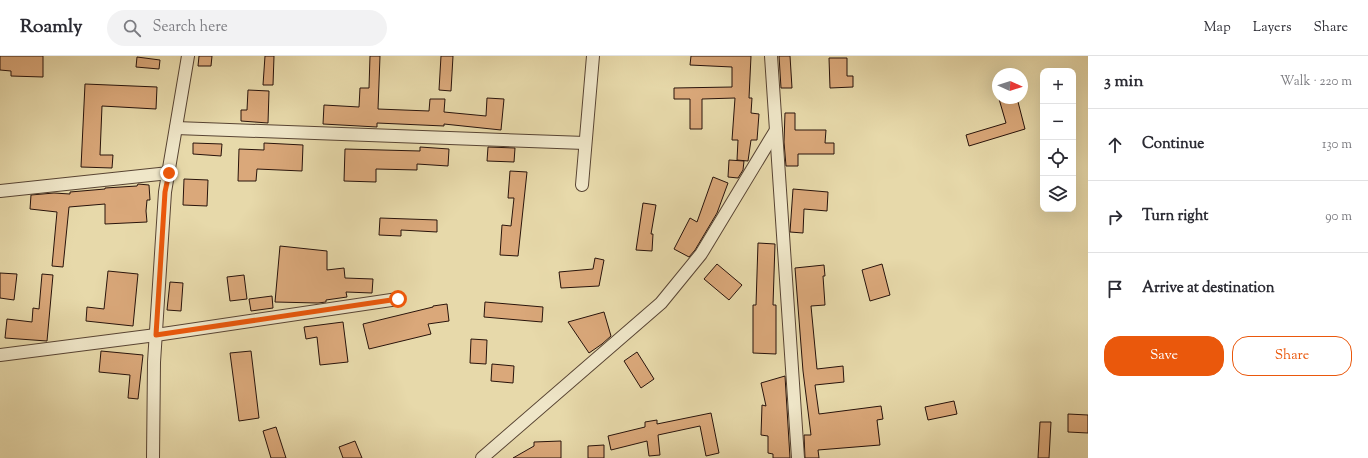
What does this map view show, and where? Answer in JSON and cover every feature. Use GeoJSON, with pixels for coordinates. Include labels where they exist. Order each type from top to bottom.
{"type":"FeatureCollection","features":[{"type":"Feature","properties":{"kind":"street"},"geometry":{"type":"LineString","coordinates":[[153,458],[154,362],[165,192],[188,56]]}},
{"type":"Feature","properties":{"kind":"street"},"geometry":{"type":"LineString","coordinates":[[582,185],[593,56]]}},
{"type":"Feature","properties":{"kind":"street"},"geometry":{"type":"LineString","coordinates":[[771,56],[798,458]]}},
{"type":"Feature","properties":{"kind":"street"},"geometry":{"type":"LineString","coordinates":[[176,128],[585,143]]}},
{"type":"Feature","properties":{"kind":"street"},"geometry":{"type":"LineString","coordinates":[[482,458],[661,303],[702,254],[776,130]]}},
{"type":"Feature","properties":{"kind":"street"},"geometry":{"type":"LineString","coordinates":[[0,191],[169,173]]}},
{"type":"Feature","properties":{"kind":"street"},"geometry":{"type":"LineString","coordinates":[[0,355],[156,335],[398,299]]}},
{"type":"Feature","properties":{"kind":"building"},"geometry":{"type":"Polygon","coordinates":[[[0,56],[43,56],[43,77],[11,76],[11,71],[0,70],[0,56]]]}},
{"type":"Feature","properties":{"kind":"building"},"geometry":{"type":"Polygon","coordinates":[[[199,56],[212,56],[211,66],[198,66],[199,56]]]}},
{"type":"Feature","properties":{"kind":"building"},"geometry":{"type":"Polygon","coordinates":[[[265,56],[274,56],[273,85],[263,85],[265,56]]]}},
{"type":"Feature","properties":{"kind":"building"},"geometry":{"type":"Polygon","coordinates":[[[370,56],[380,56],[378,109],[429,111],[430,99],[445,99],[444,112],[486,116],[487,98],[504,99],[501,130],[444,124],[444,126],[377,123],[377,127],[323,124],[324,105],[359,107],[360,88],[369,88],[370,56]]]}},
{"type":"Feature","properties":{"kind":"building"},"geometry":{"type":"Polygon","coordinates":[[[441,56],[453,56],[451,91],[439,90],[441,56]]]}},
{"type":"Feature","properties":{"kind":"building"},"geometry":{"type":"Polygon","coordinates":[[[691,56],[751,56],[749,98],[752,98],[751,113],[759,114],[757,140],[751,140],[748,161],[737,160],[738,140],[732,140],[735,98],[702,99],[702,129],[690,129],[690,99],[674,99],[674,88],[732,87],[732,67],[690,65],[691,56]]]}},
{"type":"Feature","properties":{"kind":"building"},"geometry":{"type":"Polygon","coordinates":[[[779,56],[790,56],[792,88],[781,88],[779,56]]]}},
{"type":"Feature","properties":{"kind":"building"},"geometry":{"type":"Polygon","coordinates":[[[137,57],[160,60],[159,69],[136,67],[137,57]]]}},
{"type":"Feature","properties":{"kind":"building"},"geometry":{"type":"Polygon","coordinates":[[[829,58],[847,58],[847,76],[853,76],[853,87],[830,88],[829,58]]]}},
{"type":"Feature","properties":{"kind":"building"},"geometry":{"type":"Polygon","coordinates":[[[85,84],[157,87],[156,109],[102,106],[100,155],[113,155],[112,168],[81,167],[85,84]]]}},
{"type":"Feature","properties":{"kind":"building"},"geometry":{"type":"Polygon","coordinates":[[[248,90],[269,91],[268,123],[241,121],[241,110],[247,110],[248,90]]]}},
{"type":"Feature","properties":{"kind":"building"},"geometry":{"type":"Polygon","coordinates":[[[1000,104],[1019,104],[1025,129],[969,146],[966,135],[1006,123],[1000,104]]]}},
{"type":"Feature","properties":{"kind":"building"},"geometry":{"type":"Polygon","coordinates":[[[785,113],[795,113],[795,130],[826,130],[825,143],[834,143],[834,154],[798,154],[798,166],[786,166],[784,142],[785,113]]]}},
{"type":"Feature","properties":{"kind":"building"},"geometry":{"type":"Polygon","coordinates":[[[193,143],[222,144],[221,156],[193,154],[193,143]]]}},
{"type":"Feature","properties":{"kind":"building"},"geometry":{"type":"Polygon","coordinates":[[[264,143],[303,145],[302,171],[257,169],[256,181],[238,181],[239,149],[264,150],[264,143]]]}},
{"type":"Feature","properties":{"kind":"building"},"geometry":{"type":"Polygon","coordinates":[[[420,147],[449,149],[448,166],[417,164],[417,170],[376,169],[376,182],[344,181],[345,149],[420,151],[420,147]]]}},
{"type":"Feature","properties":{"kind":"building"},"geometry":{"type":"Polygon","coordinates":[[[488,147],[515,148],[514,162],[487,161],[488,147]]]}},
{"type":"Feature","properties":{"kind":"building"},"geometry":{"type":"Polygon","coordinates":[[[729,160],[744,161],[743,170],[738,178],[728,177],[729,160]]]}},
{"type":"Feature","properties":{"kind":"building"},"geometry":{"type":"Polygon","coordinates":[[[510,171],[527,172],[518,256],[500,255],[502,225],[511,226],[514,198],[508,198],[510,171]]]}},
{"type":"Feature","properties":{"kind":"building"},"geometry":{"type":"Polygon","coordinates":[[[713,177],[728,183],[717,213],[695,250],[689,257],[674,249],[690,218],[697,222],[713,177]]]}},
{"type":"Feature","properties":{"kind":"building"},"geometry":{"type":"Polygon","coordinates":[[[184,179],[208,180],[207,206],[183,205],[184,179]]]}},
{"type":"Feature","properties":{"kind":"building"},"geometry":{"type":"Polygon","coordinates":[[[138,184],[149,185],[150,200],[147,200],[147,222],[105,224],[105,204],[69,207],[63,267],[52,266],[57,212],[30,209],[31,195],[54,193],[70,194],[70,192],[137,186],[138,184]]]}},
{"type":"Feature","properties":{"kind":"building"},"geometry":{"type":"Polygon","coordinates":[[[793,189],[828,192],[827,211],[804,209],[803,233],[790,232],[793,189]]]}},
{"type":"Feature","properties":{"kind":"building"},"geometry":{"type":"Polygon","coordinates":[[[643,203],[656,205],[651,234],[653,234],[652,251],[636,250],[643,203]]]}},
{"type":"Feature","properties":{"kind":"building"},"geometry":{"type":"Polygon","coordinates":[[[380,218],[437,220],[437,232],[401,230],[401,236],[379,235],[380,218]]]}},
{"type":"Feature","properties":{"kind":"building"},"geometry":{"type":"Polygon","coordinates":[[[758,243],[775,244],[773,305],[776,305],[776,354],[753,353],[753,305],[756,305],[758,243]]]}},
{"type":"Feature","properties":{"kind":"building"},"geometry":{"type":"Polygon","coordinates":[[[280,246],[327,251],[327,270],[344,268],[345,278],[373,279],[372,293],[346,292],[347,297],[326,300],[326,302],[318,303],[275,302],[280,246]]]}},
{"type":"Feature","properties":{"kind":"building"},"geometry":{"type":"Polygon","coordinates":[[[595,258],[604,260],[599,286],[561,288],[559,272],[593,269],[595,258]]]}},
{"type":"Feature","properties":{"kind":"building"},"geometry":{"type":"Polygon","coordinates":[[[717,264],[742,285],[729,300],[704,279],[717,264]]]}},
{"type":"Feature","properties":{"kind":"building"},"geometry":{"type":"Polygon","coordinates":[[[882,264],[890,295],[870,301],[862,270],[882,264]]]}},
{"type":"Feature","properties":{"kind":"building"},"geometry":{"type":"Polygon","coordinates":[[[824,265],[825,276],[823,276],[825,305],[811,306],[817,369],[843,366],[844,382],[815,385],[819,414],[881,406],[883,419],[877,420],[880,445],[818,450],[819,458],[805,458],[804,435],[811,435],[803,371],[795,268],[824,265]]]}},
{"type":"Feature","properties":{"kind":"building"},"geometry":{"type":"Polygon","coordinates":[[[108,271],[138,274],[133,326],[86,321],[87,307],[104,309],[108,271]]]}},
{"type":"Feature","properties":{"kind":"building"},"geometry":{"type":"Polygon","coordinates":[[[0,273],[17,274],[14,300],[0,298],[0,273]]]}},
{"type":"Feature","properties":{"kind":"building"},"geometry":{"type":"Polygon","coordinates":[[[42,274],[53,275],[47,341],[5,338],[7,319],[32,322],[33,308],[39,309],[42,274]]]}},
{"type":"Feature","properties":{"kind":"building"},"geometry":{"type":"Polygon","coordinates":[[[244,275],[247,299],[230,301],[227,277],[244,275]]]}},
{"type":"Feature","properties":{"kind":"building"},"geometry":{"type":"Polygon","coordinates":[[[170,282],[183,283],[181,311],[167,310],[170,282]]]}},
{"type":"Feature","properties":{"kind":"building"},"geometry":{"type":"Polygon","coordinates":[[[272,296],[273,308],[251,311],[249,299],[272,296]]]}},
{"type":"Feature","properties":{"kind":"building"},"geometry":{"type":"Polygon","coordinates":[[[485,302],[543,307],[542,322],[484,317],[485,302]]]}},
{"type":"Feature","properties":{"kind":"building"},"geometry":{"type":"Polygon","coordinates":[[[447,304],[449,321],[428,324],[431,334],[369,349],[363,324],[433,306],[447,304]]]}},
{"type":"Feature","properties":{"kind":"building"},"geometry":{"type":"Polygon","coordinates":[[[604,312],[611,336],[589,353],[568,322],[604,312]]]}},
{"type":"Feature","properties":{"kind":"building"},"geometry":{"type":"Polygon","coordinates":[[[343,322],[348,362],[320,365],[317,337],[306,339],[304,327],[343,322]]]}},
{"type":"Feature","properties":{"kind":"building"},"geometry":{"type":"Polygon","coordinates":[[[471,339],[487,340],[486,364],[470,363],[471,339]]]}},
{"type":"Feature","properties":{"kind":"building"},"geometry":{"type":"Polygon","coordinates":[[[101,351],[143,355],[138,399],[128,398],[130,375],[99,372],[101,351]]]}},
{"type":"Feature","properties":{"kind":"building"},"geometry":{"type":"Polygon","coordinates":[[[251,351],[259,418],[239,421],[230,353],[251,351]]]}},
{"type":"Feature","properties":{"kind":"building"},"geometry":{"type":"Polygon","coordinates":[[[637,352],[654,379],[641,388],[624,361],[637,352]]]}},
{"type":"Feature","properties":{"kind":"building"},"geometry":{"type":"Polygon","coordinates":[[[492,364],[514,366],[513,383],[491,381],[492,364]]]}},
{"type":"Feature","properties":{"kind":"building"},"geometry":{"type":"Polygon","coordinates":[[[785,376],[790,458],[773,458],[773,454],[768,453],[768,436],[761,435],[762,405],[766,406],[761,383],[785,376]]]}},
{"type":"Feature","properties":{"kind":"building"},"geometry":{"type":"Polygon","coordinates":[[[954,401],[957,414],[928,420],[925,407],[954,401]]]}},
{"type":"Feature","properties":{"kind":"building"},"geometry":{"type":"Polygon","coordinates":[[[711,413],[719,453],[706,456],[700,426],[658,435],[660,455],[649,456],[647,441],[611,450],[608,436],[645,427],[645,422],[657,420],[657,424],[711,413]]]}},
{"type":"Feature","properties":{"kind":"building"},"geometry":{"type":"Polygon","coordinates":[[[1068,414],[1088,415],[1088,433],[1068,432],[1068,414]]]}},
{"type":"Feature","properties":{"kind":"building"},"geometry":{"type":"Polygon","coordinates":[[[1040,422],[1051,422],[1049,458],[1038,458],[1040,422]]]}},
{"type":"Feature","properties":{"kind":"building"},"geometry":{"type":"Polygon","coordinates":[[[276,427],[286,458],[271,458],[263,431],[276,427]]]}},
{"type":"Feature","properties":{"kind":"building"},"geometry":{"type":"Polygon","coordinates":[[[355,441],[362,458],[343,458],[339,447],[355,441]]]}},
{"type":"Feature","properties":{"kind":"building"},"geometry":{"type":"Polygon","coordinates":[[[561,441],[561,458],[513,458],[534,446],[534,442],[561,441]]]}},
{"type":"Feature","properties":{"kind":"building"},"geometry":{"type":"Polygon","coordinates":[[[604,445],[604,458],[588,458],[588,446],[604,445]]]}},
{"type":"Feature","properties":{"kind":"route"},"geometry":{"type":"LineString","coordinates":[[169,173],[165,192],[156,335],[398,299]]}}]}
